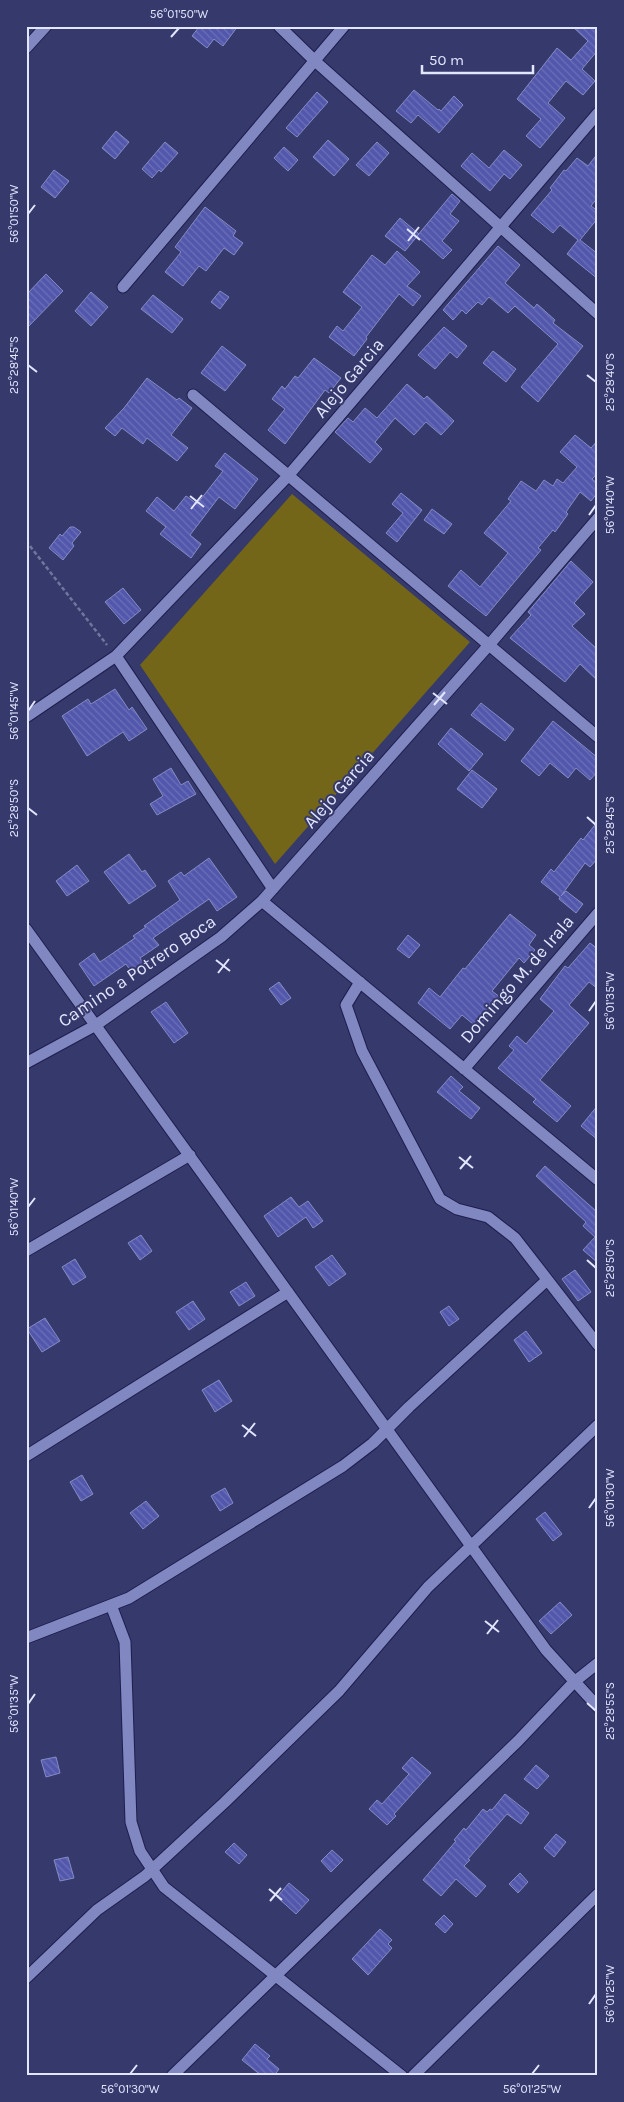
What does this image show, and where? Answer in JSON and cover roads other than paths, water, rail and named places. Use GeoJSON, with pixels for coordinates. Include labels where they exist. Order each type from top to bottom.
{"type":"FeatureCollection","features":[{"type":"Feature","properties":{"kind":"street"},"geometry":{"type":"LineString","coordinates":[[26,48],[46,26]]}},
{"type":"Feature","properties":{"kind":"street"},"geometry":{"type":"LineString","coordinates":[[279,26],[315,61],[598,314]]}},
{"type":"Feature","properties":{"kind":"street"},"geometry":{"type":"LineString","coordinates":[[123,287],[344,26]]}},
{"type":"Feature","properties":{"kind":"street","name":"Alejo Garcia"},"geometry":{"type":"LineString","coordinates":[[26,717],[116,656],[288,476],[598,113]]}},
{"type":"Feature","properties":{"kind":"street"},"geometry":{"type":"LineString","coordinates":[[193,394],[598,737]]}},
{"type":"Feature","properties":{"kind":"street","name":"Alejo Garcia"},"geometry":{"type":"LineString","coordinates":[[262,901],[489,645],[598,518]]}},
{"type":"Feature","properties":{"kind":"street"},"geometry":{"type":"LineString","coordinates":[[116,656],[273,889]]}},
{"type":"Feature","properties":{"kind":"street"},"geometry":{"type":"LineString","coordinates":[[262,901],[598,1180]]}},
{"type":"Feature","properties":{"kind":"street","name":"Camino a Potrero Boca"},"geometry":{"type":"LineString","coordinates":[[26,1063],[96,1024],[221,937],[262,901]]}},
{"type":"Feature","properties":{"kind":"street","name":"Domingo M. de Irala"},"geometry":{"type":"LineString","coordinates":[[464,1069],[598,912]]}},
{"type":"Feature","properties":{"kind":"street"},"geometry":{"type":"LineString","coordinates":[[26,929],[546,1650],[598,1707]]}},
{"type":"Feature","properties":{"kind":"street"},"geometry":{"type":"LineString","coordinates":[[360,982],[346,1005],[362,1051],[440,1199],[457,1209],[488,1217],[515,1238],[598,1345]]}},
{"type":"Feature","properties":{"kind":"street"},"geometry":{"type":"LineString","coordinates":[[26,1251],[190,1155]]}},
{"type":"Feature","properties":{"kind":"street"},"geometry":{"type":"LineString","coordinates":[[26,1638],[129,1598],[344,1466],[387,1429],[547,1280]]}},
{"type":"Feature","properties":{"kind":"street"},"geometry":{"type":"LineString","coordinates":[[26,1456],[288,1292]]}},
{"type":"Feature","properties":{"kind":"street"},"geometry":{"type":"LineString","coordinates":[[26,1978],[97,1910],[152,1870],[225,1802],[340,1690],[428,1587],[598,1425]]}},
{"type":"Feature","properties":{"kind":"street"},"geometry":{"type":"LineString","coordinates":[[111,1605],[125,1642],[132,1822],[140,1852],[164,1887],[402,2076]]}},
{"type":"Feature","properties":{"kind":"street"},"geometry":{"type":"LineString","coordinates":[[172,2076],[518,1741],[574,1682],[598,1663]]}},
{"type":"Feature","properties":{"kind":"street"},"geometry":{"type":"LineString","coordinates":[[414,2076],[598,1894]]}}]}
